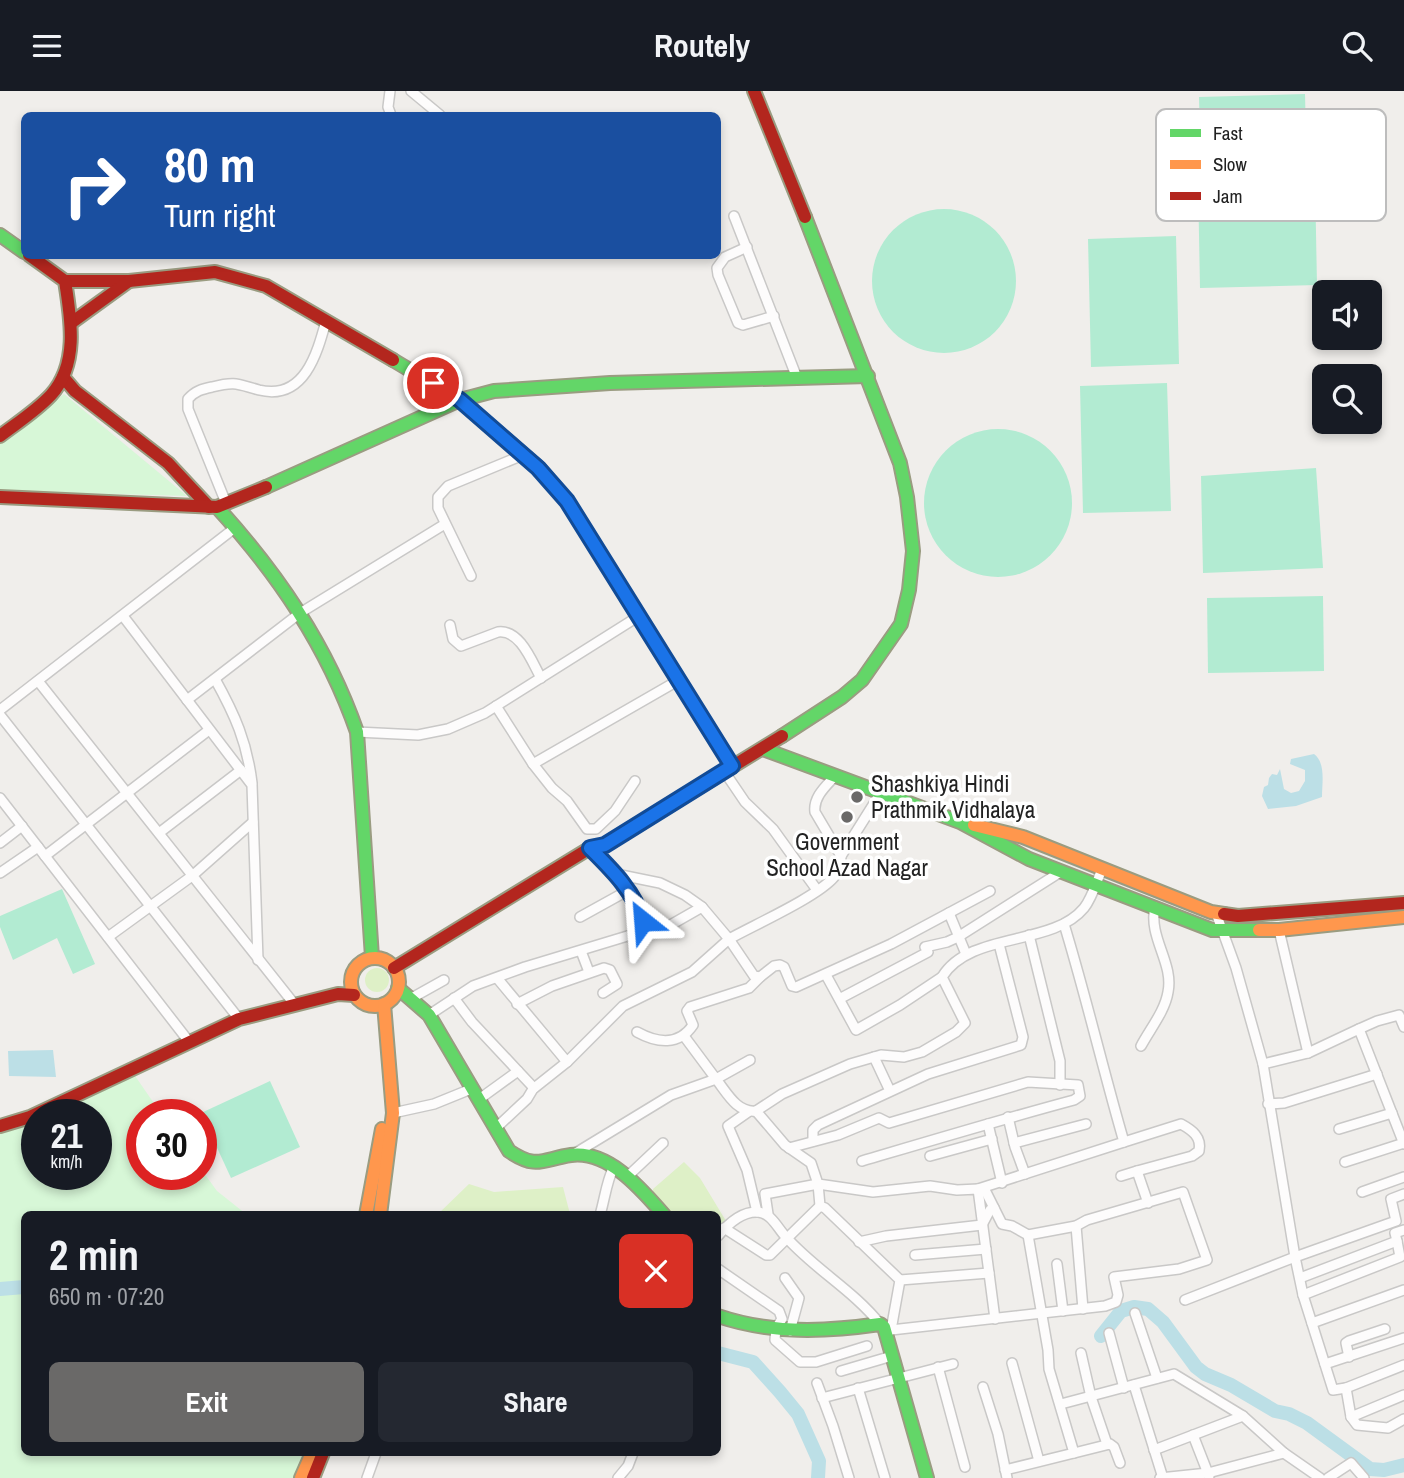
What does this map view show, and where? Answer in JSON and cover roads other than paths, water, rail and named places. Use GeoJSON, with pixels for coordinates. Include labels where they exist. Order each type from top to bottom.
{"type":"FeatureCollection","features":[{"type":"Feature","properties":{"kind":"street"},"geometry":{"type":"LineString","coordinates":[[390,91],[390,112]]}},
{"type":"Feature","properties":{"kind":"street"},"geometry":{"type":"LineString","coordinates":[[411,91],[436,112]]}},
{"type":"Feature","properties":{"kind":"street"},"geometry":{"type":"LineString","coordinates":[[394,968],[590,848],[605,845],[763,749],[842,697],[862,680],[901,624],[909,590],[913,551],[900,463],[869,376],[754,91]]}},
{"type":"Feature","properties":{"kind":"street"},"geometry":{"type":"LineString","coordinates":[[734,216],[797,378]]}},
{"type":"Feature","properties":{"kind":"street"},"geometry":{"type":"LineString","coordinates":[[0,235],[21,250]]}},
{"type":"Feature","properties":{"kind":"street"},"geometry":{"type":"LineString","coordinates":[[747,247],[725,257],[717,268],[718,275],[738,323],[743,325],[774,316]]}},
{"type":"Feature","properties":{"kind":"street"},"geometry":{"type":"LineString","coordinates":[[35,259],[65,281],[129,281],[215,272],[266,286],[460,400],[554,484],[567,501],[679,680],[746,802],[773,829],[817,890]]}},
{"type":"Feature","properties":{"kind":"street"},"geometry":{"type":"LineString","coordinates":[[0,436],[52,394],[63,377],[70,351],[71,323],[65,281]]}},
{"type":"Feature","properties":{"kind":"street"},"geometry":{"type":"LineString","coordinates":[[71,323],[129,281]]}},
{"type":"Feature","properties":{"kind":"street"},"geometry":{"type":"LineString","coordinates":[[218,506],[188,409],[188,399],[202,389],[234,382],[260,390],[276,391],[286,388],[305,375],[311,366],[317,355],[326,321]]}},
{"type":"Feature","properties":{"kind":"street"},"geometry":{"type":"LineString","coordinates":[[0,497],[218,506],[279,482],[460,400],[494,391],[610,383],[869,376]]}},
{"type":"Feature","properties":{"kind":"street"},"geometry":{"type":"LineString","coordinates":[[63,377],[75,391],[218,506],[300,613],[338,680],[357,733],[372,957]]}},
{"type":"Feature","properties":{"kind":"street"},"geometry":{"type":"LineString","coordinates":[[471,576],[437,502],[448,486],[523,455]]}},
{"type":"Feature","properties":{"kind":"street"},"geometry":{"type":"LineString","coordinates":[[187,700],[300,613],[446,524]]}},
{"type":"Feature","properties":{"kind":"street"},"geometry":{"type":"LineString","coordinates":[[236,527],[0,713],[239,1019]]}},
{"type":"Feature","properties":{"kind":"street"},"geometry":{"type":"LineString","coordinates":[[123,615],[252,785]]}},
{"type":"Feature","properties":{"kind":"street"},"geometry":{"type":"LineString","coordinates":[[357,733],[418,735],[448,729],[496,706],[639,616]]}},
{"type":"Feature","properties":{"kind":"street"},"geometry":{"type":"LineString","coordinates":[[450,625],[453,639],[461,646],[505,631],[524,649],[541,678]]}},
{"type":"Feature","properties":{"kind":"street"},"geometry":{"type":"LineString","coordinates":[[215,678],[237,719],[249,758],[258,960]]}},
{"type":"Feature","properties":{"kind":"street"},"geometry":{"type":"LineString","coordinates":[[533,764],[679,680]]}},
{"type":"Feature","properties":{"kind":"street"},"geometry":{"type":"LineString","coordinates":[[38,681],[295,1005]]}},
{"type":"Feature","properties":{"kind":"street"},"geometry":{"type":"LineString","coordinates":[[496,706],[533,764],[552,788],[567,801],[583,825],[591,830],[596,829],[615,811],[635,781]]}},
{"type":"Feature","properties":{"kind":"street"},"geometry":{"type":"LineString","coordinates":[[45,856],[209,730]]}},
{"type":"Feature","properties":{"kind":"street"},"geometry":{"type":"LineString","coordinates":[[763,749],[960,822],[1023,837],[1216,913],[1238,916],[1402,903],[1404,917],[1279,930],[1216,930],[1029,859],[960,822]]}},
{"type":"Feature","properties":{"kind":"street"},"geometry":{"type":"LineString","coordinates":[[159,834],[241,770]]}},
{"type":"Feature","properties":{"kind":"street"},"geometry":{"type":"LineString","coordinates":[[496,1128],[623,1006],[692,972],[729,939],[817,890],[834,877],[841,865],[841,856],[815,812],[814,805],[835,776]]}},
{"type":"Feature","properties":{"kind":"street"},"geometry":{"type":"LineString","coordinates":[[841,856],[880,794]]}},
{"type":"Feature","properties":{"kind":"street"},"geometry":{"type":"LineString","coordinates":[[0,798],[190,1042]]}},
{"type":"Feature","properties":{"kind":"street"},"geometry":{"type":"LineString","coordinates":[[108,937],[192,876],[253,823]]}},
{"type":"Feature","properties":{"kind":"street"},"geometry":{"type":"LineString","coordinates":[[0,843],[22,826]]}},
{"type":"Feature","properties":{"kind":"street"},"geometry":{"type":"LineString","coordinates":[[0,873],[38,847]]}},
{"type":"Feature","properties":{"kind":"street"},"geometry":{"type":"LineString","coordinates":[[590,848],[617,874],[640,912],[644,931]]}},
{"type":"Feature","properties":{"kind":"street"},"geometry":{"type":"LineString","coordinates":[[827,975],[841,997],[856,1030],[901,1005],[942,977],[950,965],[966,954],[1065,924],[1084,908],[1102,869]]}},
{"type":"Feature","properties":{"kind":"street"},"geometry":{"type":"LineString","coordinates":[[841,997],[928,952],[925,947],[958,937],[1062,871]]}},
{"type":"Feature","properties":{"kind":"street"},"geometry":{"type":"LineString","coordinates":[[617,874],[672,888],[702,907],[729,939],[751,974],[760,977]]}},
{"type":"Feature","properties":{"kind":"street"},"geometry":{"type":"LineString","coordinates":[[580,917],[627,891]]}},
{"type":"Feature","properties":{"kind":"street"},"geometry":{"type":"LineString","coordinates":[[637,1032],[650,1039],[667,1042],[684,1036],[693,1025],[687,1011],[690,1007],[749,988],[769,969],[780,965],[784,967],[793,987],[827,975],[990,891]]}},
{"type":"Feature","properties":{"kind":"street"},"geometry":{"type":"LineString","coordinates":[[429,1016],[473,986],[525,967],[644,931],[667,927],[702,907]]}},
{"type":"Feature","properties":{"kind":"street"},"geometry":{"type":"LineString","coordinates":[[1141,1046],[1169,991],[1166,970],[1154,931],[1155,907]]}},
{"type":"Feature","properties":{"kind":"street"},"geometry":{"type":"LineString","coordinates":[[949,913],[966,954]]}},
{"type":"Feature","properties":{"kind":"street"},"geometry":{"type":"LineString","coordinates":[[1216,913],[1216,930],[1236,968],[1263,1064],[1303,1295],[1333,1390],[1346,1388],[1404,1366]]}},
{"type":"Feature","properties":{"kind":"street"},"geometry":{"type":"LineString","coordinates":[[1065,924],[1124,1142]]}},
{"type":"Feature","properties":{"kind":"street"},"geometry":{"type":"LineString","coordinates":[[1279,930],[1308,1053]]}},
{"type":"Feature","properties":{"kind":"street"},"geometry":{"type":"LineString","coordinates":[[1029,935],[1060,1061],[1060,1085]]}},
{"type":"Feature","properties":{"kind":"street"},"geometry":{"type":"LineString","coordinates":[[813,1141],[813,1130],[818,1125],[890,1091],[928,1074],[1021,1045],[1023,1037],[999,944]]}},
{"type":"Feature","properties":{"kind":"street"},"geometry":{"type":"LineString","coordinates":[[581,951],[589,972]]}},
{"type":"Feature","properties":{"kind":"street"},"geometry":{"type":"LineString","coordinates":[[0,1126],[30,1117],[239,1019],[338,994],[354,995],[368,1005],[381,1005],[393,998],[398,988],[399,979],[394,968],[383,959],[372,957],[362,961],[354,969],[350,979],[354,995]]}},
{"type":"Feature","properties":{"kind":"street"},"geometry":{"type":"LineString","coordinates":[[517,1003],[552,986],[604,968],[610,970],[617,984],[603,993]]}},
{"type":"Feature","properties":{"kind":"street"},"geometry":{"type":"LineString","coordinates":[[757,1212],[747,1170],[728,1126],[782,1094],[849,1064],[881,1055],[904,1056],[922,1052],[963,1026],[965,1023],[942,977]]}},
{"type":"Feature","properties":{"kind":"street"},"geometry":{"type":"LineString","coordinates":[[497,978],[567,1062]]}},
{"type":"Feature","properties":{"kind":"street"},"geometry":{"type":"LineString","coordinates":[[410,999],[444,980]]}},
{"type":"Feature","properties":{"kind":"street"},"geometry":{"type":"LineString","coordinates":[[398,988],[429,1016],[509,1151],[525,1160],[548,1162],[574,1154],[671,1095],[716,1079],[750,1060]]}},
{"type":"Feature","properties":{"kind":"street"},"geometry":{"type":"LineString","coordinates":[[454,998],[472,1022],[534,1089]]}},
{"type":"Feature","properties":{"kind":"street"},"geometry":{"type":"LineString","coordinates":[[381,1005],[393,1113],[381,1211]]}},
{"type":"Feature","properties":{"kind":"street"},"geometry":{"type":"LineString","coordinates":[[367,1211],[384,1115],[381,1005]]}},
{"type":"Feature","properties":{"kind":"street"},"geometry":{"type":"LineString","coordinates":[[1263,1064],[1308,1053],[1377,1021],[1402,1015],[1404,1027]]}},
{"type":"Feature","properties":{"kind":"street"},"geometry":{"type":"LineString","coordinates":[[1345,1162],[1404,1144],[1359,1029]]}},
{"type":"Feature","properties":{"kind":"street"},"geometry":{"type":"LineString","coordinates":[[684,1036],[739,1107],[752,1112],[789,1148],[811,1163],[818,1184],[820,1206]]}},
{"type":"Feature","properties":{"kind":"street"},"geometry":{"type":"LineString","coordinates":[[874,1057],[890,1091]]}},
{"type":"Feature","properties":{"kind":"street"},"geometry":{"type":"LineString","coordinates":[[393,1113],[475,1094],[518,1071]]}},
{"type":"Feature","properties":{"kind":"street"},"geometry":{"type":"LineString","coordinates":[[1268,1104],[1284,1104],[1377,1074]]}},
{"type":"Feature","properties":{"kind":"street"},"geometry":{"type":"LineString","coordinates":[[789,1148],[838,1135],[879,1118],[889,1123],[1028,1082],[1078,1085],[1080,1096],[1074,1100],[862,1161]]}},
{"type":"Feature","properties":{"kind":"street"},"geometry":{"type":"LineString","coordinates":[[1339,1129],[1392,1113]]}},
{"type":"Feature","properties":{"kind":"street"},"geometry":{"type":"LineString","coordinates":[[1008,1117],[1025,1174]]}},
{"type":"Feature","properties":{"kind":"street"},"geometry":{"type":"LineString","coordinates":[[988,1123],[1002,1182]]}},
{"type":"Feature","properties":{"kind":"street"},"geometry":{"type":"LineString","coordinates":[[1014,1143],[1086,1124]]}},
{"type":"Feature","properties":{"kind":"street"},"geometry":{"type":"LineString","coordinates":[[927,1478],[885,1327],[852,1293],[822,1271],[787,1238],[768,1214],[765,1194],[818,1184],[873,1192],[930,1186],[957,1190],[981,1188],[1058,1161],[1181,1124],[1192,1130],[1199,1142],[1200,1147],[1196,1154],[1121,1176]]}},
{"type":"Feature","properties":{"kind":"street"},"geometry":{"type":"LineString","coordinates":[[930,1156],[992,1139]]}},
{"type":"Feature","properties":{"kind":"street"},"geometry":{"type":"LineString","coordinates":[[628,1176],[663,1143]]}},
{"type":"Feature","properties":{"kind":"street"},"geometry":{"type":"LineString","coordinates":[[574,1154],[614,1166],[628,1176],[660,1211]]}},
{"type":"Feature","properties":{"kind":"street"},"geometry":{"type":"LineString","coordinates":[[601,1211],[606,1182],[614,1166]]}},
{"type":"Feature","properties":{"kind":"street"},"geometry":{"type":"LineString","coordinates":[[1137,1171],[1148,1203]]}},
{"type":"Feature","properties":{"kind":"street"},"geometry":{"type":"LineString","coordinates":[[1362,1192],[1404,1177]]}},
{"type":"Feature","properties":{"kind":"street"},"geometry":{"type":"LineString","coordinates":[[721,1317],[739,1324],[790,1331],[995,1319],[1083,1309],[1116,1302],[1118,1296],[1114,1277],[1179,1269],[1207,1260],[1185,1193],[1087,1220],[1076,1226],[1028,1235],[1002,1224],[981,1188]]}},
{"type":"Feature","properties":{"kind":"street"},"geometry":{"type":"LineString","coordinates":[[981,1188],[982,1225],[995,1319]]}},
{"type":"Feature","properties":{"kind":"street"},"geometry":{"type":"LineString","coordinates":[[1185,1300],[1396,1221],[1391,1199],[1404,1194]]}},
{"type":"Feature","properties":{"kind":"street"},"geometry":{"type":"LineString","coordinates":[[768,1214],[757,1212],[739,1217],[721,1232],[766,1255],[820,1206]]}},
{"type":"Feature","properties":{"kind":"street"},"geometry":{"type":"LineString","coordinates":[[820,1206],[900,1280],[989,1273]]}},
{"type":"Feature","properties":{"kind":"street"},"geometry":{"type":"LineString","coordinates":[[982,1225],[994,1207]]}},
{"type":"Feature","properties":{"kind":"street"},"geometry":{"type":"LineString","coordinates":[[859,1242],[886,1236],[982,1225]]}},
{"type":"Feature","properties":{"kind":"street"},"geometry":{"type":"LineString","coordinates":[[1076,1226],[1083,1309]]}},
{"type":"Feature","properties":{"kind":"street"},"geometry":{"type":"LineString","coordinates":[[1303,1295],[1400,1257],[1395,1233],[1404,1230]]}},
{"type":"Feature","properties":{"kind":"street"},"geometry":{"type":"LineString","coordinates":[[1028,1235],[1047,1355],[1074,1453]]}},
{"type":"Feature","properties":{"kind":"street"},"geometry":{"type":"LineString","coordinates":[[1300,1278],[1397,1241]]}},
{"type":"Feature","properties":{"kind":"street"},"geometry":{"type":"LineString","coordinates":[[915,1255],[986,1249]]}},
{"type":"Feature","properties":{"kind":"street"},"geometry":{"type":"LineString","coordinates":[[1057,1263],[1063,1311]]}},
{"type":"Feature","properties":{"kind":"street"},"geometry":{"type":"LineString","coordinates":[[721,1271],[775,1307],[782,1316],[774,1335],[776,1343],[800,1362],[816,1362],[867,1346]]}},
{"type":"Feature","properties":{"kind":"street"},"geometry":{"type":"LineString","coordinates":[[785,1278],[799,1298],[790,1331]]}},
{"type":"Feature","properties":{"kind":"street"},"geometry":{"type":"LineString","coordinates":[[885,1327],[900,1280]]}},
{"type":"Feature","properties":{"kind":"street"},"geometry":{"type":"LineString","coordinates":[[1312,1323],[1404,1290]]}},
{"type":"Feature","properties":{"kind":"street"},"geometry":{"type":"LineString","coordinates":[[1135,1313],[1157,1378]]}},
{"type":"Feature","properties":{"kind":"street"},"geometry":{"type":"LineString","coordinates":[[1349,1357],[1346,1343],[1385,1329]]}},
{"type":"Feature","properties":{"kind":"street"},"geometry":{"type":"LineString","coordinates":[[1109,1333],[1124,1388]]}},
{"type":"Feature","properties":{"kind":"street"},"geometry":{"type":"LineString","coordinates":[[1325,1364],[1404,1338]]}},
{"type":"Feature","properties":{"kind":"street"},"geometry":{"type":"LineString","coordinates":[[1081,1353],[1091,1397],[1107,1444]]}},
{"type":"Feature","properties":{"kind":"street"},"geometry":{"type":"LineString","coordinates":[[841,1371],[892,1356]]}},
{"type":"Feature","properties":{"kind":"street"},"geometry":{"type":"LineString","coordinates":[[1012,1363],[1039,1461]]}},
{"type":"Feature","properties":{"kind":"street"},"geometry":{"type":"LineString","coordinates":[[822,1398],[953,1364]]}},
{"type":"Feature","properties":{"kind":"street"},"geometry":{"type":"LineString","coordinates":[[938,1367],[965,1467]]}},
{"type":"Feature","properties":{"kind":"street"},"geometry":{"type":"LineString","coordinates":[[1061,1404],[1174,1374],[1243,1416],[1284,1453],[1320,1478]]}},
{"type":"Feature","properties":{"kind":"street"},"geometry":{"type":"LineString","coordinates":[[817,1383],[849,1478]]}},
{"type":"Feature","properties":{"kind":"street"},"geometry":{"type":"LineString","coordinates":[[1134,1385],[1162,1478],[1209,1475],[1284,1453]]}},
{"type":"Feature","properties":{"kind":"street"},"geometry":{"type":"LineString","coordinates":[[983,1387],[1006,1474],[1039,1461],[1107,1444],[1114,1447],[1120,1463]]}},
{"type":"Feature","properties":{"kind":"street"},"geometry":{"type":"LineString","coordinates":[[858,1388],[885,1478]]}},
{"type":"Feature","properties":{"kind":"street"},"geometry":{"type":"LineString","coordinates":[[1346,1388],[1351,1417],[1357,1425],[1388,1428],[1404,1419]]}},
{"type":"Feature","properties":{"kind":"street"},"geometry":{"type":"LineString","coordinates":[[1351,1417],[1404,1395]]}},
{"type":"Feature","properties":{"kind":"street"},"geometry":{"type":"LineString","coordinates":[[1154,1450],[1243,1416]]}},
{"type":"Feature","properties":{"kind":"street"},"geometry":{"type":"LineString","coordinates":[[1193,1435],[1209,1475]]}},
{"type":"Feature","properties":{"kind":"street"},"geometry":{"type":"LineString","coordinates":[[302,1478],[311,1456]]}},
{"type":"Feature","properties":{"kind":"street"},"geometry":{"type":"LineString","coordinates":[[313,1478],[322,1456]]}},
{"type":"Feature","properties":{"kind":"street"},"geometry":{"type":"LineString","coordinates":[[367,1478],[375,1456]]}},
{"type":"Feature","properties":{"kind":"street"},"geometry":{"type":"LineString","coordinates":[[618,1478],[632,1456]]}},
{"type":"Feature","properties":{"kind":"street"},"geometry":{"type":"LineString","coordinates":[[1328,1478],[1351,1463],[1364,1478]]}},
{"type":"Feature","properties":{"kind":"water"},"geometry":{"type":"Polygon","coordinates":[[[1314,754],[1322,768],[1322,797],[1296,806],[1268,809],[1262,796],[1272,774],[1277,775],[1280,769],[1284,789],[1291,793],[1299,791],[1305,781],[1305,770],[1290,764],[1291,759],[1314,754]]]}},
{"type":"Feature","properties":{"kind":"water"},"geometry":{"type":"Polygon","coordinates":[[[53,1050],[56,1077],[9,1076],[8,1051],[53,1050]]]}},
{"type":"Feature","properties":{"kind":"waterway"},"geometry":{"type":"LineString","coordinates":[[0,1289],[21,1287]]}},
{"type":"Feature","properties":{"kind":"waterway"},"geometry":{"type":"LineString","coordinates":[[1101,1336],[1121,1311],[1134,1307],[1148,1309],[1163,1322],[1196,1367],[1205,1374],[1231,1385],[1275,1411],[1289,1414],[1307,1423],[1370,1469],[1384,1470],[1404,1465]]}},
{"type":"Feature","properties":{"kind":"waterway"},"geometry":{"type":"LineString","coordinates":[[721,1354],[753,1362],[798,1414],[819,1461],[818,1478]]}},
{"type":"Feature","properties":{"kind":"place","name":"Shashkiya Hindi Prathmik Vidhalaya"},"geometry":{"type":"Point","coordinates":[857,797]}},
{"type":"Feature","properties":{"kind":"place","name":"Government School Azad Nagar"},"geometry":{"type":"Point","coordinates":[847,817]}}]}
